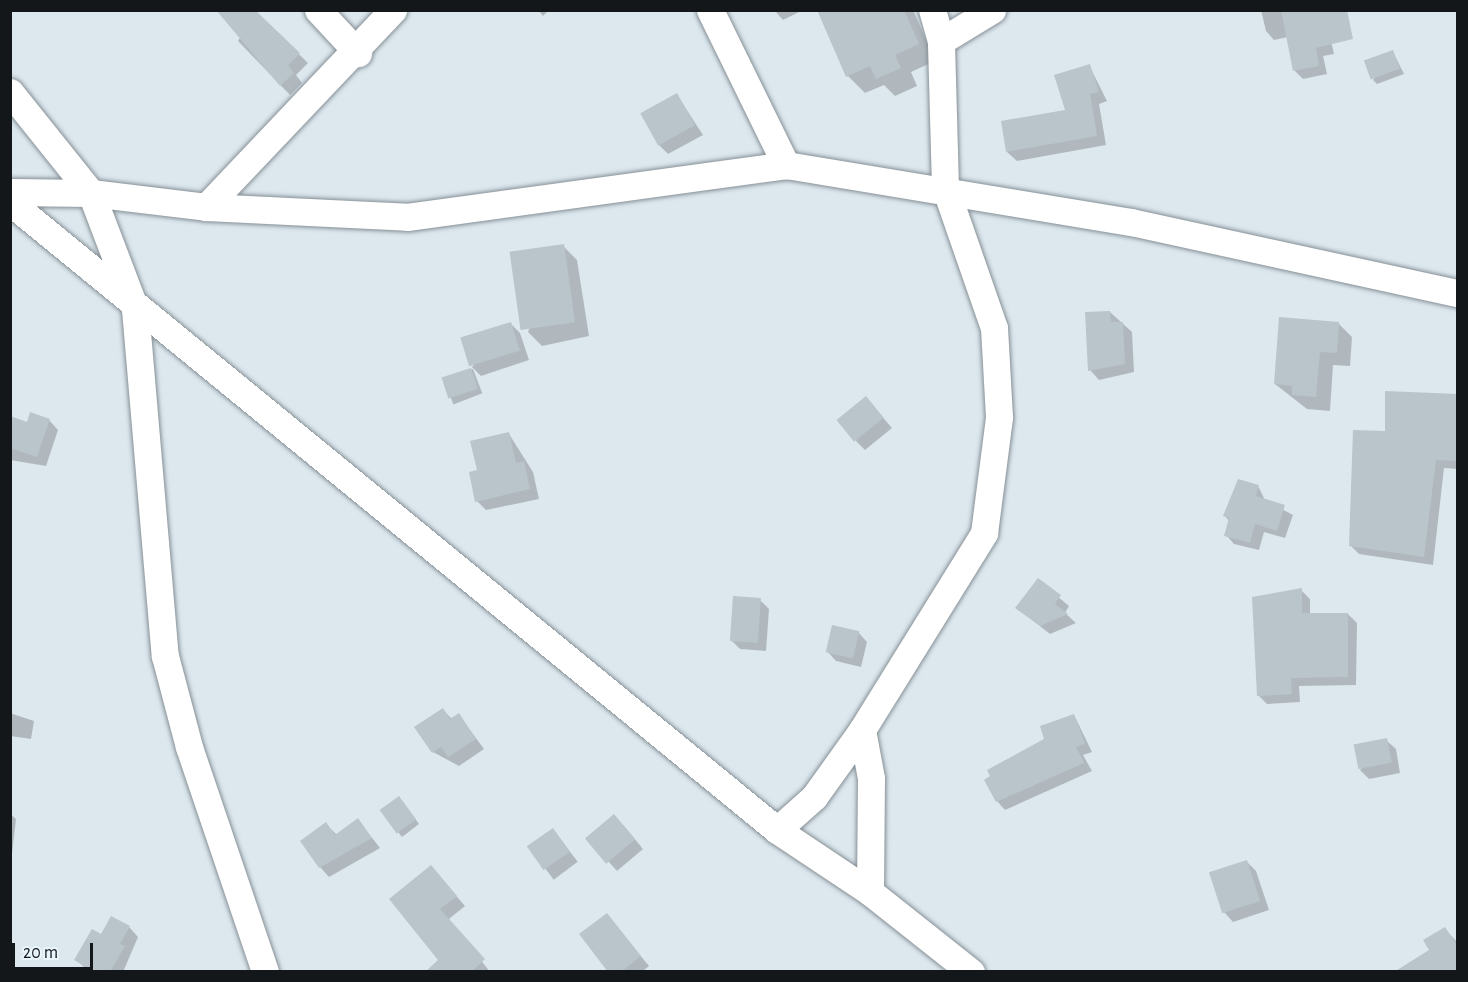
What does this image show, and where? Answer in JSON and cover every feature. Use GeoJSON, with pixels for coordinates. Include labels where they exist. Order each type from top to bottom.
{"type":"FeatureCollection","features":[{"type":"Feature","properties":{"kind":"street"},"geometry":{"type":"LineString","coordinates":[[318,10],[358,53]]}},
{"type":"Feature","properties":{"kind":"street"},"geometry":{"type":"LineString","coordinates":[[206,207],[358,53],[393,10]]}},
{"type":"Feature","properties":{"kind":"street"},"geometry":{"type":"LineString","coordinates":[[710,10],[786,165]]}},
{"type":"Feature","properties":{"kind":"street"},"geometry":{"type":"LineString","coordinates":[[777,830],[814,796],[862,730],[984,533],[999,417],[994,328],[945,187],[940,41],[932,10]]}},
{"type":"Feature","properties":{"kind":"street"},"geometry":{"type":"LineString","coordinates":[[940,41],[992,10]]}},
{"type":"Feature","properties":{"kind":"street"},"geometry":{"type":"LineString","coordinates":[[10,92],[91,193],[135,309],[165,656],[189,747],[266,972]]}},
{"type":"Feature","properties":{"kind":"street"},"geometry":{"type":"LineString","coordinates":[[10,192],[91,193],[206,207],[366,216],[463,213],[786,165],[945,187],[1458,293]]}},
{"type":"Feature","properties":{"kind":"street"},"geometry":{"type":"LineString","coordinates":[[10,202],[135,309],[406,521],[777,830],[870,892],[971,972]]}},
{"type":"Feature","properties":{"kind":"street"},"geometry":{"type":"LineString","coordinates":[[862,730],[871,778],[870,892]]}},
{"type":"Feature","properties":{"kind":"building"},"geometry":{"type":"Polygon","coordinates":[[[216,10],[255,10],[300,53],[288,65],[294,73],[280,86],[216,10]]]}},
{"type":"Feature","properties":{"kind":"building"},"geometry":{"type":"Polygon","coordinates":[[[817,10],[904,10],[919,44],[895,55],[901,68],[876,79],[870,66],[846,77],[817,10]]]}},
{"type":"Feature","properties":{"kind":"building"},"geometry":{"type":"Polygon","coordinates":[[[1281,10],[1347,10],[1353,39],[1316,48],[1319,66],[1293,71],[1281,10]]]}},
{"type":"Feature","properties":{"kind":"building"},"geometry":{"type":"Polygon","coordinates":[[[1393,50],[1400,69],[1371,79],[1364,61],[1393,50]]]}},
{"type":"Feature","properties":{"kind":"building"},"geometry":{"type":"Polygon","coordinates":[[[1090,64],[1099,92],[1090,94],[1097,136],[1006,152],[1001,121],[1065,110],[1054,75],[1090,64]]]}},
{"type":"Feature","properties":{"kind":"building"},"geometry":{"type":"Polygon","coordinates":[[[677,93],[695,125],[658,146],[640,113],[677,93]]]}},
{"type":"Feature","properties":{"kind":"building"},"geometry":{"type":"Polygon","coordinates":[[[564,244],[575,322],[521,330],[510,252],[564,244]]]}},
{"type":"Feature","properties":{"kind":"building"},"geometry":{"type":"Polygon","coordinates":[[[1110,311],[1111,322],[1123,322],[1125,364],[1088,371],[1085,312],[1110,311]]]}},
{"type":"Feature","properties":{"kind":"building"},"geometry":{"type":"Polygon","coordinates":[[[1279,317],[1339,322],[1337,353],[1320,352],[1316,397],[1292,395],[1292,386],[1274,384],[1279,317]]]}},
{"type":"Feature","properties":{"kind":"building"},"geometry":{"type":"Polygon","coordinates":[[[511,322],[520,351],[469,366],[460,337],[511,322]]]}},
{"type":"Feature","properties":{"kind":"building"},"geometry":{"type":"Polygon","coordinates":[[[471,368],[478,389],[448,399],[442,378],[471,368]]]}},
{"type":"Feature","properties":{"kind":"building"},"geometry":{"type":"Polygon","coordinates":[[[1385,391],[1458,394],[1458,461],[1436,460],[1424,557],[1349,546],[1353,430],[1385,431],[1385,391]]]}},
{"type":"Feature","properties":{"kind":"building"},"geometry":{"type":"Polygon","coordinates":[[[866,396],[884,418],[854,442],[836,420],[866,396]]]}},
{"type":"Feature","properties":{"kind":"building"},"geometry":{"type":"Polygon","coordinates":[[[30,412],[50,419],[37,457],[10,448],[10,416],[27,422],[30,412]]]}},
{"type":"Feature","properties":{"kind":"building"},"geometry":{"type":"Polygon","coordinates":[[[509,432],[516,463],[524,461],[530,489],[475,502],[469,472],[477,470],[470,441],[509,432]]]}},
{"type":"Feature","properties":{"kind":"building"},"geometry":{"type":"Polygon","coordinates":[[[1238,479],[1259,485],[1256,496],[1285,505],[1277,531],[1255,524],[1250,543],[1224,536],[1229,518],[1223,516],[1238,479]]]}},
{"type":"Feature","properties":{"kind":"building"},"geometry":{"type":"Polygon","coordinates":[[[1038,578],[1061,595],[1055,604],[1068,614],[1040,626],[1015,608],[1038,578]]]}},
{"type":"Feature","properties":{"kind":"building"},"geometry":{"type":"Polygon","coordinates":[[[1302,588],[1302,613],[1348,613],[1348,677],[1291,678],[1292,694],[1257,696],[1252,597],[1302,588]]]}},
{"type":"Feature","properties":{"kind":"building"},"geometry":{"type":"Polygon","coordinates":[[[733,596],[761,598],[758,643],[730,641],[733,596]]]}},
{"type":"Feature","properties":{"kind":"building"},"geometry":{"type":"Polygon","coordinates":[[[832,625],[859,631],[853,659],[826,652],[832,625]]]}},
{"type":"Feature","properties":{"kind":"building"},"geometry":{"type":"Polygon","coordinates":[[[443,708],[450,719],[459,713],[476,739],[448,757],[441,747],[432,753],[414,727],[443,708]]]}},
{"type":"Feature","properties":{"kind":"building"},"geometry":{"type":"Polygon","coordinates":[[[1074,714],[1085,744],[1076,747],[1084,763],[996,802],[984,780],[990,776],[987,770],[1044,739],[1040,726],[1074,714]]]}},
{"type":"Feature","properties":{"kind":"building"},"geometry":{"type":"Polygon","coordinates":[[[1387,738],[1392,763],[1358,769],[1354,744],[1387,738]]]}},
{"type":"Feature","properties":{"kind":"building"},"geometry":{"type":"Polygon","coordinates":[[[399,796],[416,819],[397,834],[380,810],[399,796]]]}},
{"type":"Feature","properties":{"kind":"building"},"geometry":{"type":"Polygon","coordinates":[[[614,814],[635,839],[606,864],[585,838],[614,814]]]}},
{"type":"Feature","properties":{"kind":"building"},"geometry":{"type":"Polygon","coordinates":[[[358,818],[372,838],[319,868],[300,841],[326,822],[335,835],[358,818]]]}},
{"type":"Feature","properties":{"kind":"building"},"geometry":{"type":"Polygon","coordinates":[[[553,828],[570,852],[543,870],[527,846],[553,828]]]}},
{"type":"Feature","properties":{"kind":"building"},"geometry":{"type":"Polygon","coordinates":[[[1247,860],[1260,901],[1222,913],[1209,872],[1247,860]]]}},
{"type":"Feature","properties":{"kind":"building"},"geometry":{"type":"Polygon","coordinates":[[[431,865],[457,896],[440,909],[485,959],[471,972],[425,972],[438,960],[389,899],[431,865]]]}},
{"type":"Feature","properties":{"kind":"building"},"geometry":{"type":"Polygon","coordinates":[[[607,913],[641,956],[621,972],[608,972],[579,934],[607,913]]]}},
{"type":"Feature","properties":{"kind":"building"},"geometry":{"type":"Polygon","coordinates":[[[111,916],[130,926],[120,944],[125,946],[110,972],[95,972],[74,960],[92,929],[101,934],[111,916]]]}},
{"type":"Feature","properties":{"kind":"building"},"geometry":{"type":"Polygon","coordinates":[[[1445,927],[1458,947],[1458,972],[1394,972],[1429,950],[1423,940],[1445,927]]]}}]}
